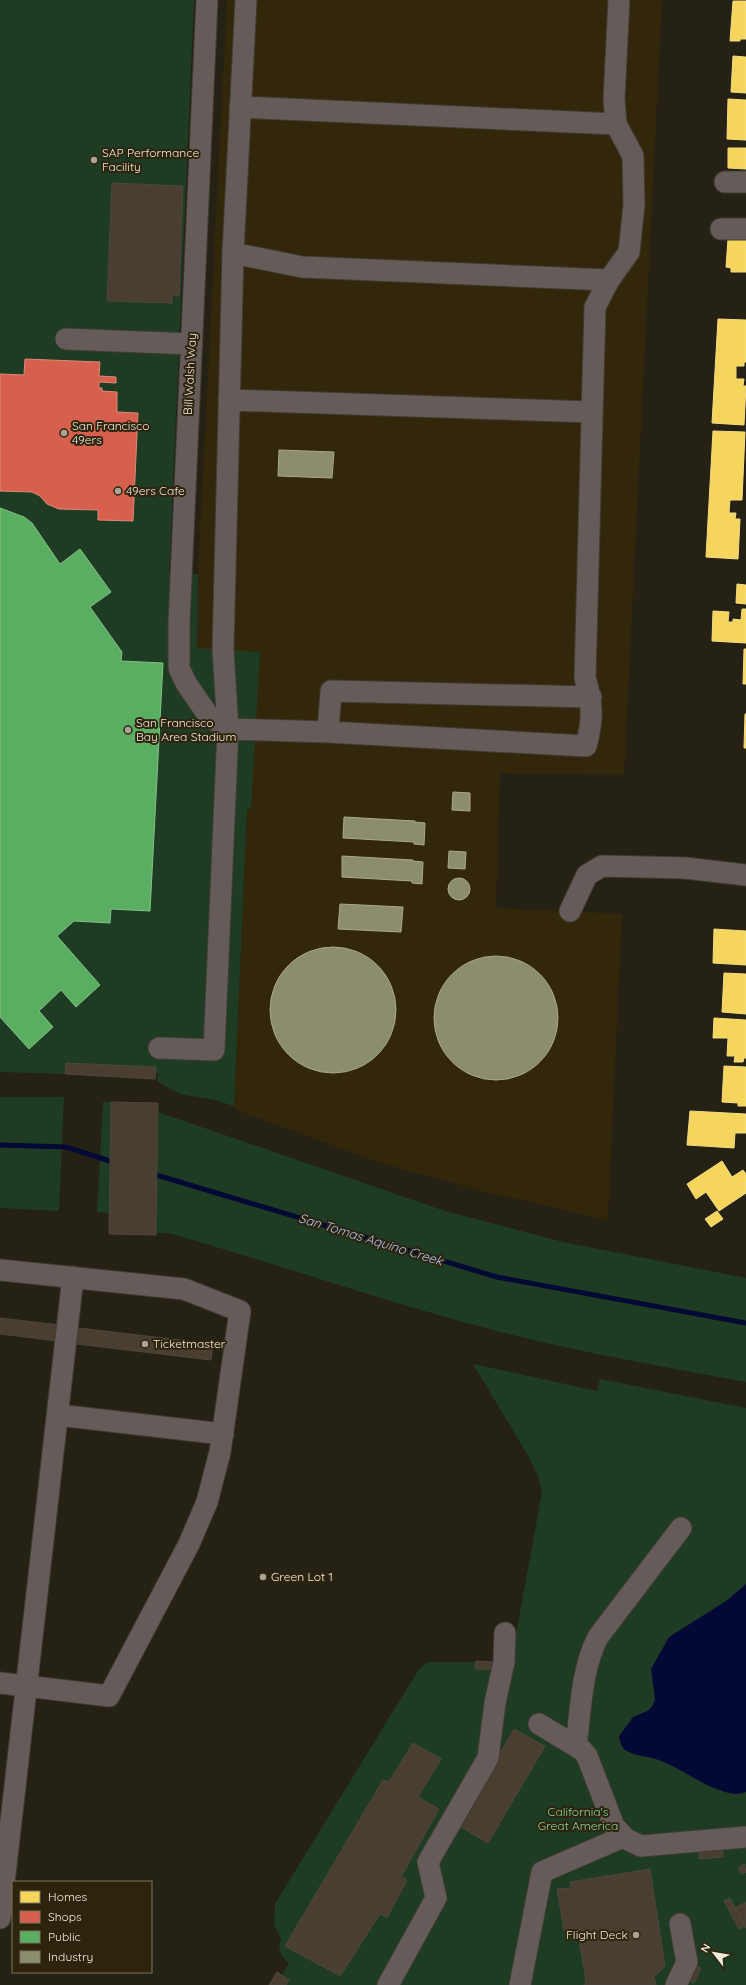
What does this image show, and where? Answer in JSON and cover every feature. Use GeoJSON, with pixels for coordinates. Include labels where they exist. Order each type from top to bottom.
{"type":"FeatureCollection","features":[{"type":"Feature","properties":{"kind":"street","name":"Bill Walsh Way"},"geometry":{"type":"LineString","coordinates":[[207,0],[179,623],[179,668],[186,683],[208,715],[228,729]]}},
{"type":"Feature","properties":{"kind":"street"},"geometry":{"type":"LineString","coordinates":[[159,1048],[214,1050],[228,729],[223,650],[233,253],[246,0]]}},
{"type":"Feature","properties":{"kind":"street"},"geometry":{"type":"LineString","coordinates":[[228,729],[328,732],[586,746],[591,728],[591,697],[585,678],[595,306],[608,280],[629,252],[634,205],[633,156],[616,124],[614,99],[619,0]]}},
{"type":"Feature","properties":{"kind":"street"},"geometry":{"type":"LineString","coordinates":[[240,107],[616,124]]}},
{"type":"Feature","properties":{"kind":"street"},"geometry":{"type":"LineString","coordinates":[[725,182],[746,182]]}},
{"type":"Feature","properties":{"kind":"street"},"geometry":{"type":"LineString","coordinates":[[721,229],[746,229]]}},
{"type":"Feature","properties":{"kind":"street"},"geometry":{"type":"LineString","coordinates":[[233,253],[302,267],[608,280]]}},
{"type":"Feature","properties":{"kind":"street"},"geometry":{"type":"LineString","coordinates":[[66,339],[192,344]]}},
{"type":"Feature","properties":{"kind":"street"},"geometry":{"type":"LineString","coordinates":[[229,400],[592,412]]}},
{"type":"Feature","properties":{"kind":"street"},"geometry":{"type":"LineString","coordinates":[[328,732],[331,691],[591,697]]}},
{"type":"Feature","properties":{"kind":"street"},"geometry":{"type":"LineString","coordinates":[[570,911],[588,875],[602,866],[685,868],[746,875]]}},
{"type":"Feature","properties":{"kind":"street"},"geometry":{"type":"LineString","coordinates":[[0,1270],[184,1289],[240,1311],[223,1434],[214,1478],[199,1523],[109,1696],[0,1683]]}},
{"type":"Feature","properties":{"kind":"street"},"geometry":{"type":"LineString","coordinates":[[0,1918],[73,1277]]}},
{"type":"Feature","properties":{"kind":"street"},"geometry":{"type":"LineString","coordinates":[[58,1415],[223,1434]]}},
{"type":"Feature","properties":{"kind":"street"},"geometry":{"type":"LineString","coordinates":[[576,1746],[586,1675],[592,1648],[598,1637],[681,1528]]}},
{"type":"Feature","properties":{"kind":"street"},"geometry":{"type":"LineString","coordinates":[[388,1985],[436,1898],[428,1862],[488,1758],[495,1704],[504,1662],[504,1633]]}},
{"type":"Feature","properties":{"kind":"street"},"geometry":{"type":"LineString","coordinates":[[539,1724],[576,1746],[587,1756],[614,1826],[623,1837],[641,1846],[746,1837]]}},
{"type":"Feature","properties":{"kind":"street"},"geometry":{"type":"LineString","coordinates":[[520,1985],[542,1872],[623,1837]]}},
{"type":"Feature","properties":{"kind":"street"},"geometry":{"type":"LineString","coordinates":[[676,1985],[687,1962],[680,1924]]}},
{"type":"Feature","properties":{"kind":"shaded area"},"geometry":{"type":"Polygon","coordinates":[[[227,0],[662,0],[624,775],[500,773],[496,908],[622,914],[608,1220],[486,1192],[377,1162],[239,1111],[234,1106],[247,808],[251,809],[197,648],[198,574],[227,0]]]}},
{"type":"Feature","properties":{"kind":"shaded area"},"geometry":{"type":"Polygon","coordinates":[[[746,1584],[746,1792],[735,1794],[707,1785],[662,1761],[628,1752],[620,1742],[619,1736],[633,1717],[647,1711],[652,1707],[655,1699],[651,1669],[669,1637],[726,1601],[746,1584]]]}},
{"type":"Feature","properties":{"kind":"green space"},"geometry":{"type":"Polygon","coordinates":[[[0,0],[194,0],[169,575],[198,574],[197,648],[260,652],[251,809],[247,809],[234,1106],[215,1100],[180,1094],[157,1081],[158,1073],[66,1069],[65,1074],[0,1072],[0,0]]]}},
{"type":"Feature","properties":{"kind":"green space"},"geometry":{"type":"Polygon","coordinates":[[[0,1097],[64,1097],[59,1211],[0,1208],[0,1097]]]}},
{"type":"Feature","properties":{"kind":"green space"},"geometry":{"type":"Polygon","coordinates":[[[103,1102],[111,1102],[109,1213],[97,1212],[103,1102]]]}},
{"type":"Feature","properties":{"kind":"green space"},"geometry":{"type":"Polygon","coordinates":[[[158,1112],[445,1211],[563,1242],[746,1278],[746,1382],[616,1358],[518,1336],[406,1306],[168,1233],[156,1233],[158,1112]]]}},
{"type":"Feature","properties":{"kind":"green space","name":"California's Great America"},"geometry":{"type":"Polygon","coordinates":[[[473,1364],[597,1391],[600,1379],[746,1408],[746,1985],[269,1985],[277,1972],[282,1975],[289,1963],[282,1955],[279,1946],[281,1939],[274,1925],[275,1904],[419,1669],[429,1662],[511,1662],[542,1492],[539,1479],[529,1457],[473,1364]]]}},
{"type":"Feature","properties":{"kind":"building: Homes"},"geometry":{"type":"Polygon","coordinates":[[[733,1],[746,1],[746,39],[740,39],[740,41],[730,41],[733,1]]]}},
{"type":"Feature","properties":{"kind":"building: Homes"},"geometry":{"type":"Polygon","coordinates":[[[733,56],[746,57],[746,93],[731,92],[733,56]]]}},
{"type":"Feature","properties":{"kind":"building: Homes"},"geometry":{"type":"Polygon","coordinates":[[[728,99],[746,100],[746,140],[727,139],[728,99]]]}},
{"type":"Feature","properties":{"kind":"building: Homes"},"geometry":{"type":"Polygon","coordinates":[[[728,148],[746,148],[746,169],[728,168],[728,148]]]}},
{"type":"Feature","properties":{"kind":"building: Homes"},"geometry":{"type":"Polygon","coordinates":[[[728,239],[746,240],[746,272],[731,272],[731,268],[726,267],[728,239]]]}},
{"type":"Feature","properties":{"kind":"building: Homes"},"geometry":{"type":"Polygon","coordinates":[[[718,319],[746,320],[746,362],[744,362],[744,366],[736,366],[736,379],[744,379],[743,386],[746,386],[744,425],[712,423],[718,319]]]}},
{"type":"Feature","properties":{"kind":"building: Homes"},"geometry":{"type":"Polygon","coordinates":[[[713,431],[745,432],[742,500],[730,500],[729,513],[736,513],[735,519],[740,519],[738,559],[706,557],[713,431]]]}},
{"type":"Feature","properties":{"kind":"building: Homes"},"geometry":{"type":"Polygon","coordinates":[[[737,584],[746,585],[746,604],[736,603],[737,584]]]}},
{"type":"Feature","properties":{"kind":"building: Homes"},"geometry":{"type":"Polygon","coordinates":[[[742,609],[746,609],[746,643],[712,641],[713,611],[729,612],[728,622],[733,622],[733,619],[741,620],[742,609]]]}},
{"type":"Feature","properties":{"kind":"building: Homes"},"geometry":{"type":"Polygon","coordinates":[[[744,649],[746,649],[746,684],[743,684],[744,649]]]}},
{"type":"Feature","properties":{"kind":"building: Homes"},"geometry":{"type":"Polygon","coordinates":[[[745,714],[746,748],[744,748],[745,714]]]}},
{"type":"Feature","properties":{"kind":"building: Homes"},"geometry":{"type":"Polygon","coordinates":[[[714,929],[746,931],[746,965],[713,963],[714,929]]]}},
{"type":"Feature","properties":{"kind":"building: Homes"},"geometry":{"type":"Polygon","coordinates":[[[724,973],[746,974],[746,1014],[722,1012],[724,973]]]}},
{"type":"Feature","properties":{"kind":"building: Homes"},"geometry":{"type":"Polygon","coordinates":[[[714,1018],[746,1020],[746,1058],[744,1058],[743,1062],[734,1062],[735,1056],[727,1056],[728,1038],[713,1038],[714,1018]]]}},
{"type":"Feature","properties":{"kind":"building: Homes"},"geometry":{"type":"Polygon","coordinates":[[[724,1066],[746,1067],[746,1106],[738,1106],[738,1103],[722,1102],[724,1066]]]}},
{"type":"Feature","properties":{"kind":"building: Homes"},"geometry":{"type":"Polygon","coordinates":[[[690,1111],[746,1114],[746,1133],[735,1133],[734,1148],[687,1145],[690,1111]]]}},
{"type":"Feature","properties":{"kind":"building: Homes"},"geometry":{"type":"Polygon","coordinates":[[[722,1161],[732,1177],[743,1170],[746,1174],[746,1193],[719,1211],[706,1192],[696,1199],[687,1184],[722,1161]]]}},
{"type":"Feature","properties":{"kind":"building: Homes"},"geometry":{"type":"Polygon","coordinates":[[[717,1211],[723,1219],[711,1227],[705,1219],[717,1211]]]}},
{"type":"Feature","properties":{"kind":"building: Shops"},"geometry":{"type":"Polygon","coordinates":[[[25,359],[100,362],[99,376],[116,377],[116,383],[99,382],[99,388],[102,388],[102,391],[117,392],[117,412],[138,413],[133,521],[98,520],[98,510],[59,509],[47,504],[40,496],[32,492],[0,491],[0,374],[24,375],[25,359]]]}},
{"type":"Feature","properties":{"kind":"building: Public","name":"San Francisco Bay Area Stadium"},"geometry":{"type":"Polygon","coordinates":[[[0,508],[24,517],[32,523],[60,564],[80,549],[111,592],[90,607],[122,652],[121,661],[163,663],[150,911],[111,909],[110,923],[74,921],[57,936],[100,985],[76,1007],[61,990],[39,1011],[53,1027],[29,1049],[0,1017],[0,508]]]}},
{"type":"Feature","properties":{"kind":"building: Industry"},"geometry":{"type":"Polygon","coordinates":[[[279,450],[334,452],[332,478],[278,476],[279,450]]]}},
{"type":"Feature","properties":{"kind":"building: Industry"},"geometry":{"type":"Polygon","coordinates":[[[453,792],[470,793],[470,811],[452,810],[453,792]]]}},
{"type":"Feature","properties":{"kind":"building: Industry"},"geometry":{"type":"Polygon","coordinates":[[[344,817],[415,821],[425,823],[424,845],[414,844],[414,842],[343,838],[344,817]]]}},
{"type":"Feature","properties":{"kind":"building: Industry"},"geometry":{"type":"Polygon","coordinates":[[[449,851],[466,852],[465,869],[448,868],[449,851]]]}},
{"type":"Feature","properties":{"kind":"building: Industry"},"geometry":{"type":"Polygon","coordinates":[[[342,856],[413,860],[423,862],[422,884],[412,883],[412,881],[342,877],[342,856]]]}},
{"type":"Feature","properties":{"kind":"building: Industry"},"geometry":{"type":"Polygon","coordinates":[[[459,878],[467,881],[470,889],[467,897],[459,900],[451,897],[448,889],[451,881],[459,878]]]}},
{"type":"Feature","properties":{"kind":"building: Industry"},"geometry":{"type":"Polygon","coordinates":[[[340,904],[403,907],[401,932],[338,929],[340,904]]]}},
{"type":"Feature","properties":{"kind":"building: Industry"},"geometry":{"type":"Polygon","coordinates":[[[339,947],[351,949],[363,954],[378,965],[389,980],[394,992],[396,1010],[394,1028],[389,1040],[378,1055],[363,1066],[351,1071],[327,1073],[315,1071],[303,1066],[288,1055],[277,1040],[272,1028],[270,1004],[272,992],[277,980],[288,965],[303,954],[315,949],[339,947]]]}},
{"type":"Feature","properties":{"kind":"building: Industry"},"geometry":{"type":"Polygon","coordinates":[[[496,956],[508,957],[520,961],[530,966],[540,974],[548,984],[553,994],[557,1006],[557,1030],[553,1042],[548,1052],[540,1062],[530,1070],[520,1075],[508,1079],[496,1080],[484,1079],[472,1075],[462,1070],[452,1062],[444,1052],[439,1042],[435,1030],[434,1018],[435,1006],[439,994],[444,984],[452,974],[462,966],[472,961],[484,957],[496,956]]]}},
{"type":"Feature","properties":{"kind":"building: Other"},"geometry":{"type":"Polygon","coordinates":[[[112,183],[183,186],[179,296],[172,295],[172,303],[107,301],[112,183]]]}},
{"type":"Feature","properties":{"kind":"building: Other"},"geometry":{"type":"Polygon","coordinates":[[[66,1063],[156,1067],[155,1079],[65,1074],[66,1063]]]}},
{"type":"Feature","properties":{"kind":"building: Other"},"geometry":{"type":"Polygon","coordinates":[[[111,1102],[158,1103],[156,1235],[109,1234],[111,1102]]]}},
{"type":"Feature","properties":{"kind":"building: Other"},"geometry":{"type":"Polygon","coordinates":[[[0,1318],[60,1325],[58,1341],[0,1334],[0,1318]]]}},
{"type":"Feature","properties":{"kind":"building: Other","name":"Ticketmaster"},"geometry":{"type":"Polygon","coordinates":[[[79,1328],[213,1344],[211,1360],[77,1344],[79,1328]]]}},
{"type":"Feature","properties":{"kind":"building: Other"},"geometry":{"type":"Polygon","coordinates":[[[476,1661],[496,1662],[495,1669],[475,1669],[476,1661]]]}},
{"type":"Feature","properties":{"kind":"building: Other"},"geometry":{"type":"Polygon","coordinates":[[[514,1729],[545,1746],[488,1843],[458,1825],[514,1729]]]}},
{"type":"Feature","properties":{"kind":"building: Other"},"geometry":{"type":"Polygon","coordinates":[[[413,1743],[441,1759],[418,1797],[439,1809],[401,1877],[407,1880],[387,1918],[380,1914],[340,1976],[285,1946],[383,1780],[389,1782],[413,1743]]]}},
{"type":"Feature","properties":{"kind":"building: Other"},"geometry":{"type":"Polygon","coordinates":[[[722,1848],[723,1857],[699,1859],[699,1849],[722,1848]]]}},
{"type":"Feature","properties":{"kind":"building: Other"},"geometry":{"type":"Polygon","coordinates":[[[744,1864],[746,1872],[742,1874],[738,1868],[744,1864]]]}},
{"type":"Feature","properties":{"kind":"building: Other"},"geometry":{"type":"Polygon","coordinates":[[[650,1869],[665,1966],[654,1977],[656,1985],[584,1985],[586,1980],[577,1928],[564,1930],[557,1889],[571,1888],[570,1882],[650,1869]]]}},
{"type":"Feature","properties":{"kind":"building: Other"},"geometry":{"type":"Polygon","coordinates":[[[730,1898],[745,1926],[739,1929],[724,1901],[730,1898]]]}},
{"type":"Feature","properties":{"kind":"building: Other"},"geometry":{"type":"Polygon","coordinates":[[[746,1902],[746,1928],[735,1908],[746,1902]]]}},
{"type":"Feature","properties":{"kind":"building: Other"},"geometry":{"type":"Polygon","coordinates":[[[691,1964],[701,1968],[694,1983],[684,1979],[691,1964]]]}},
{"type":"Feature","properties":{"kind":"building: Other"},"geometry":{"type":"Polygon","coordinates":[[[277,1972],[289,1980],[286,1985],[269,1985],[277,1972]]]}},
{"type":"Feature","properties":{"kind":"waterway","name":"San Tomas Aquino Creek"},"geometry":{"type":"LineString","coordinates":[[0,1145],[66,1147],[116,1163]]}},
{"type":"Feature","properties":{"kind":"waterway","name":"San Tomas Aquino Creek"},"geometry":{"type":"LineString","coordinates":[[150,1173],[497,1277],[746,1323]]}},
{"type":"Feature","properties":{"kind":"place","name":"SAP Performance Facility"},"geometry":{"type":"Point","coordinates":[94,160]}},
{"type":"Feature","properties":{"kind":"place","name":"San Francisco 49ers"},"geometry":{"type":"Point","coordinates":[64,433]}},
{"type":"Feature","properties":{"kind":"place","name":"49ers Cafe"},"geometry":{"type":"Point","coordinates":[118,491]}},
{"type":"Feature","properties":{"kind":"place","name":"San Francisco Bay Area Stadium"},"geometry":{"type":"Point","coordinates":[128,730]}},
{"type":"Feature","properties":{"kind":"place","name":"Ticketmaster"},"geometry":{"type":"Point","coordinates":[145,1344]}},
{"type":"Feature","properties":{"kind":"place","name":"Green Lot 1"},"geometry":{"type":"Point","coordinates":[263,1577]}},
{"type":"Feature","properties":{"kind":"place","name":"Flight Deck"},"geometry":{"type":"Point","coordinates":[636,1935]}}]}
